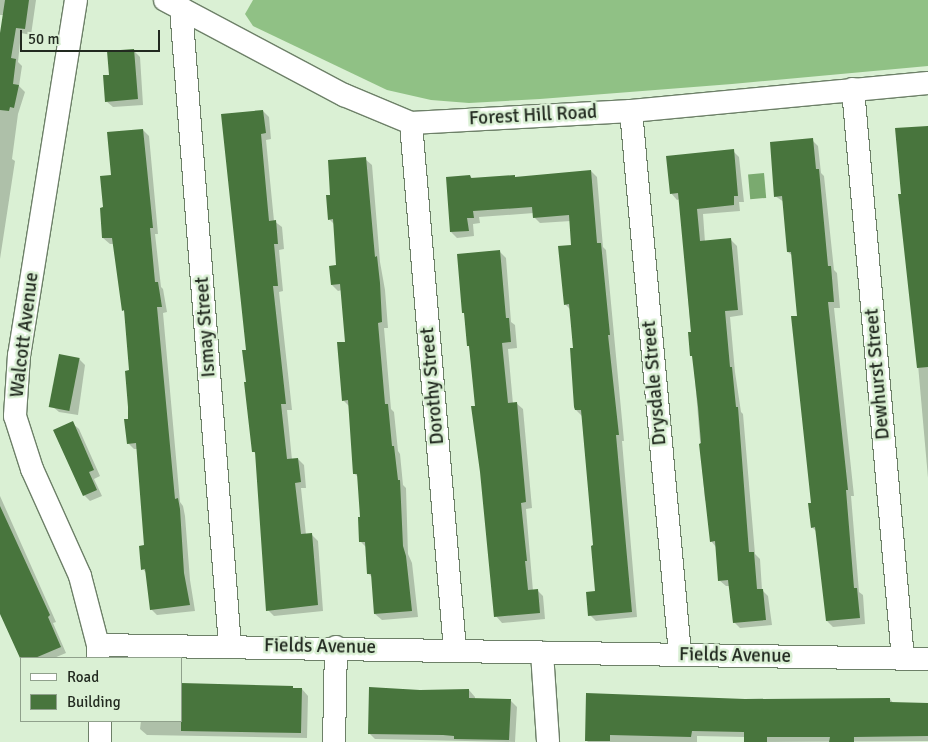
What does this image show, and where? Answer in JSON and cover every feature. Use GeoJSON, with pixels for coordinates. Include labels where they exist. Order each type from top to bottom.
{"type":"FeatureCollection","features":[{"type":"Feature","properties":{"kind":"street","name":"Walcott Avenue"},"geometry":{"type":"LineString","coordinates":[[76,0],[19,355],[15,416],[32,470],[80,576],[98,651]]}},
{"type":"Feature","properties":{"kind":"street","name":"Forest Hill Road"},"geometry":{"type":"LineString","coordinates":[[173,4],[344,95],[411,123],[631,111],[928,83]]}},
{"type":"Feature","properties":{"kind":"street","name":"Ismay Street"},"geometry":{"type":"LineString","coordinates":[[173,4],[230,646]]}},
{"type":"Feature","properties":{"kind":"street","name":"Dewhurst Street"},"geometry":{"type":"LineString","coordinates":[[853,89],[903,659]]}},
{"type":"Feature","properties":{"kind":"street","name":"Drysdale Street"},"geometry":{"type":"LineString","coordinates":[[631,111],[680,654]]}},
{"type":"Feature","properties":{"kind":"street","name":"Dorothy Street"},"geometry":{"type":"LineString","coordinates":[[411,123],[455,650]]}},
{"type":"Feature","properties":{"kind":"street","name":"Fields Avenue"},"geometry":{"type":"LineString","coordinates":[[98,651],[230,646],[336,647],[928,660]]}},
{"type":"Feature","properties":{"kind":"street"},"geometry":{"type":"LineString","coordinates":[[334,742],[336,647]]}},
{"type":"Feature","properties":{"kind":"street"},"geometry":{"type":"LineString","coordinates":[[542,653],[548,742]]}},
{"type":"Feature","properties":{"kind":"street"},"geometry":{"type":"LineString","coordinates":[[100,722],[100,742]]}},
{"type":"Feature","properties":{"kind":"shaded area"},"geometry":{"type":"Polygon","coordinates":[[[253,0],[928,0],[928,66],[540,99],[469,103],[431,100],[387,90],[253,26],[245,14],[253,0]]]}},
{"type":"Feature","properties":{"kind":"shaded area"},"geometry":{"type":"Polygon","coordinates":[[[764,173],[766,198],[750,199],[748,174],[764,173]]]}},
{"type":"Feature","properties":{"kind":"building"},"geometry":{"type":"Polygon","coordinates":[[[5,0],[29,0],[25,29],[16,28],[11,58],[16,59],[13,84],[19,85],[14,108],[10,107],[9,111],[0,110],[0,33],[5,0]]]}},
{"type":"Feature","properties":{"kind":"building"},"geometry":{"type":"Polygon","coordinates":[[[134,49],[138,99],[105,102],[103,75],[109,75],[107,51],[134,49]]]}},
{"type":"Feature","properties":{"kind":"building"},"geometry":{"type":"Polygon","coordinates":[[[263,110],[266,133],[261,134],[269,221],[276,220],[278,244],[274,244],[278,286],[273,286],[286,404],[281,404],[287,459],[298,458],[301,482],[295,483],[301,534],[312,533],[318,605],[266,611],[255,452],[252,452],[244,382],[246,382],[242,350],[246,350],[221,114],[263,110]]]}},
{"type":"Feature","properties":{"kind":"building"},"geometry":{"type":"Polygon","coordinates":[[[928,126],[928,367],[917,368],[898,194],[901,194],[895,128],[928,126]]]}},
{"type":"Feature","properties":{"kind":"building"},"geometry":{"type":"Polygon","coordinates":[[[143,129],[153,228],[150,228],[155,282],[158,282],[162,307],[157,307],[175,499],[178,498],[180,509],[184,573],[190,605],[150,610],[145,569],[141,570],[139,546],[144,545],[136,443],[127,444],[124,419],[128,419],[125,371],[129,370],[124,310],[122,311],[112,238],[102,238],[100,208],[103,207],[100,176],[111,175],[107,132],[143,129]]]}},
{"type":"Feature","properties":{"kind":"building"},"geometry":{"type":"Polygon","coordinates":[[[813,138],[816,169],[819,169],[828,266],[831,266],[834,302],[828,302],[848,490],[846,490],[854,588],[857,588],[860,618],[826,621],[815,527],[811,528],[808,503],[811,503],[791,316],[797,316],[791,252],[787,252],[782,196],[774,197],[770,142],[813,138]]]}},
{"type":"Feature","properties":{"kind":"building"},"geometry":{"type":"Polygon","coordinates":[[[734,149],[738,196],[734,196],[734,205],[697,209],[700,241],[731,238],[738,310],[725,311],[730,367],[732,367],[736,407],[738,407],[749,552],[754,552],[757,589],[763,589],[766,620],[733,623],[728,580],[718,581],[715,541],[710,542],[699,444],[701,443],[698,407],[692,356],[690,356],[688,332],[691,332],[678,193],[670,194],[666,156],[734,149]]]}},
{"type":"Feature","properties":{"kind":"building"},"geometry":{"type":"Polygon","coordinates":[[[366,157],[375,257],[377,256],[380,283],[382,322],[378,323],[385,404],[388,404],[392,446],[394,446],[398,480],[400,480],[403,546],[406,556],[412,611],[374,614],[371,574],[367,574],[365,542],[359,542],[358,517],[360,517],[357,474],[353,474],[348,400],[342,401],[337,342],[345,342],[340,284],[331,285],[329,266],[336,265],[333,219],[328,220],[326,195],[330,195],[328,160],[366,157]]]}},
{"type":"Feature","properties":{"kind":"building"},"geometry":{"type":"Polygon","coordinates":[[[591,170],[597,243],[601,243],[610,335],[608,335],[619,435],[616,435],[632,612],[588,616],[586,592],[595,591],[591,546],[593,545],[581,410],[575,410],[574,407],[570,348],[573,348],[569,304],[564,305],[558,246],[571,245],[569,215],[533,218],[532,207],[473,211],[474,218],[467,218],[469,231],[450,232],[446,177],[470,175],[471,178],[515,175],[515,177],[591,170]]]}},
{"type":"Feature","properties":{"kind":"building"},"geometry":{"type":"Polygon","coordinates":[[[500,250],[506,318],[509,318],[511,342],[502,343],[508,403],[517,402],[526,502],[521,503],[528,590],[538,589],[540,613],[494,617],[480,472],[471,406],[475,406],[469,346],[467,346],[464,313],[462,313],[457,254],[500,250]]]}},
{"type":"Feature","properties":{"kind":"building"},"geometry":{"type":"Polygon","coordinates":[[[59,354],[80,358],[69,411],[49,407],[59,354]]]}},
{"type":"Feature","properties":{"kind":"building"},"geometry":{"type":"Polygon","coordinates":[[[73,421],[94,470],[89,472],[97,490],[83,496],[53,430],[73,421]]]}},
{"type":"Feature","properties":{"kind":"building"},"geometry":{"type":"Polygon","coordinates":[[[0,506],[50,615],[48,617],[61,647],[37,657],[20,658],[0,614],[0,506]]]}},
{"type":"Feature","properties":{"kind":"building"},"geometry":{"type":"Polygon","coordinates":[[[182,683],[293,686],[293,688],[302,688],[301,733],[181,731],[182,683]]]}},
{"type":"Feature","properties":{"kind":"building"},"geometry":{"type":"Polygon","coordinates":[[[369,687],[420,690],[469,689],[469,698],[511,699],[509,740],[454,739],[454,736],[443,735],[368,734],[369,687]]]}},
{"type":"Feature","properties":{"kind":"building"},"geometry":{"type":"Polygon","coordinates":[[[586,693],[745,699],[890,698],[890,702],[928,703],[928,736],[854,737],[854,742],[829,742],[830,737],[767,737],[767,742],[744,742],[744,732],[692,731],[691,737],[610,735],[610,741],[585,741],[586,693]]]}}]}
